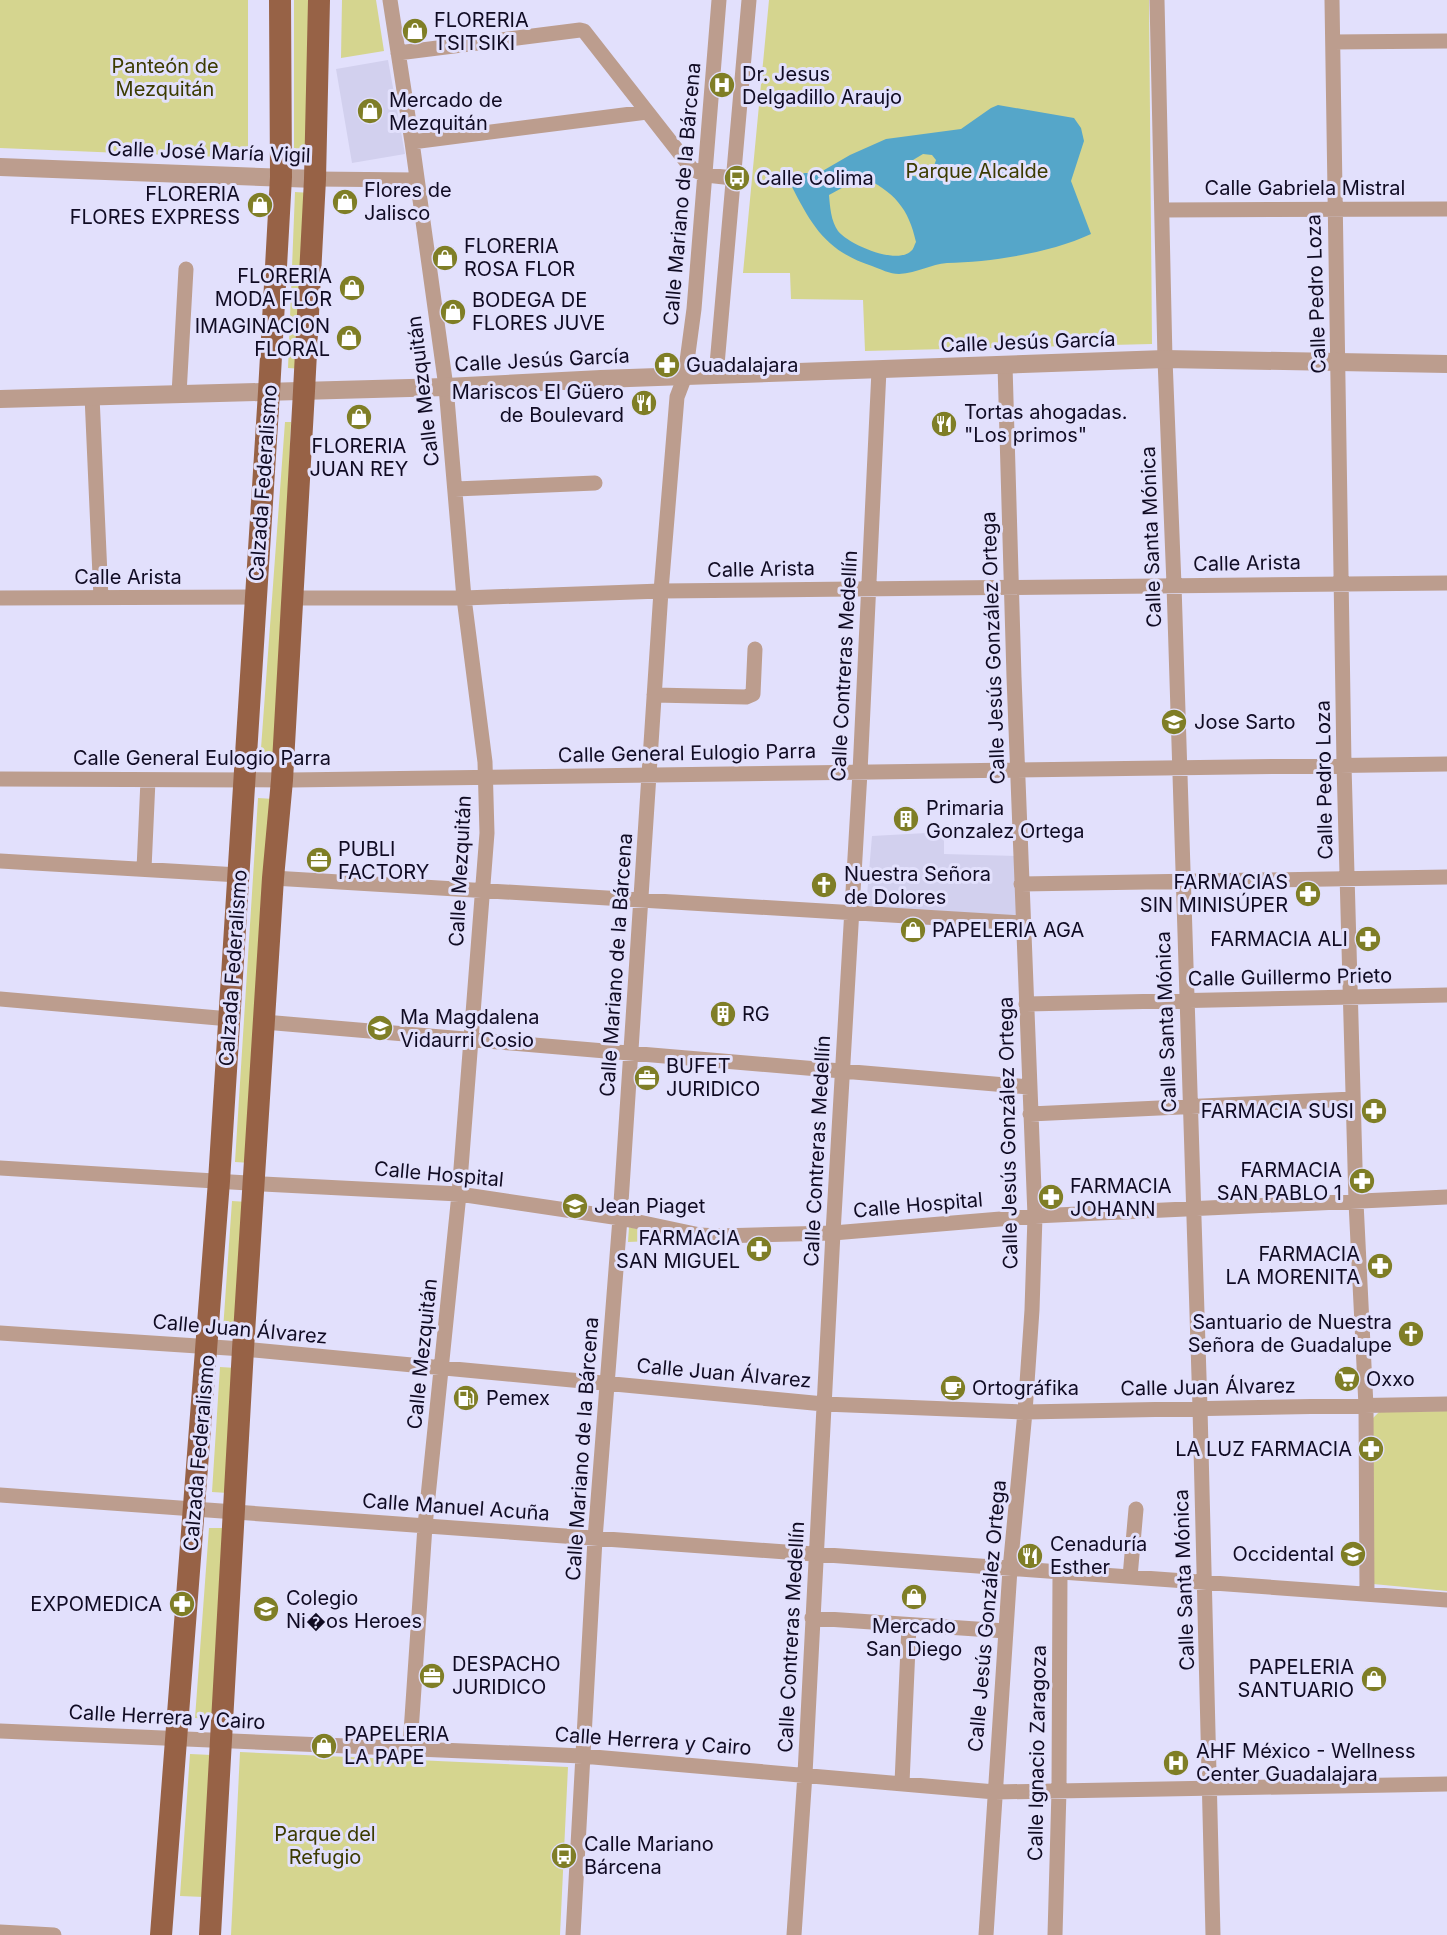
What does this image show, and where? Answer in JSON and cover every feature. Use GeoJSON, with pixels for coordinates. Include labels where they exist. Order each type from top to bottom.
{"type":"FeatureCollection","features":[{"type":"Feature","properties":{"kind":"main road","name":"Calzada Federalismo"},"geometry":{"type":"LineString","coordinates":[[161,1935],[193,1509],[208,1347],[269,392],[281,177],[280,0]]}},
{"type":"Feature","properties":{"kind":"main road","name":"Calzada Federalismo"},"geometry":{"type":"LineString","coordinates":[[210,1935],[253,1183],[273,878],[282,780],[304,391],[315,179],[318,0]]}},
{"type":"Feature","properties":{"kind":"street","name":"Calle Mezquitán"},"geometry":{"type":"LineString","coordinates":[[390,0],[446,387],[464,598],[485,777],[487,833],[459,1194],[425,1526],[410,1747]]}},
{"type":"Feature","properties":{"kind":"street","name":"Calle Mariano de la Bárcena"},"geometry":{"type":"LineString","coordinates":[[573,1935],[595,1539],[620,1218],[661,591],[676,397],[685,376],[694,309],[719,0]]}},
{"type":"Feature","properties":{"kind":"street"},"geometry":{"type":"LineString","coordinates":[[716,375],[749,0]]}},
{"type":"Feature","properties":{"kind":"street","name":"Calle Santa Mónica"},"geometry":{"type":"LineString","coordinates":[[1157,0],[1165,359],[1200,1408],[1213,1935]]}},
{"type":"Feature","properties":{"kind":"street","name":"Calle Pedro Loza"},"geometry":{"type":"LineString","coordinates":[[1332,0],[1344,765],[1356,1202],[1366,1406],[1367,1594]]}},
{"type":"Feature","properties":{"kind":"street"},"geometry":{"type":"LineString","coordinates":[[398,53],[580,30],[587,34],[692,169],[706,175],[734,178]]}},
{"type":"Feature","properties":{"kind":"street"},"geometry":{"type":"LineString","coordinates":[[1333,42],[1447,41]]}},
{"type":"Feature","properties":{"kind":"street"},"geometry":{"type":"LineString","coordinates":[[412,142],[647,111]]}},
{"type":"Feature","properties":{"kind":"street","name":"Calle José María Vigil"},"geometry":{"type":"LineString","coordinates":[[0,167],[315,179],[417,180]]}},
{"type":"Feature","properties":{"kind":"street","name":"Calle Gabriela Mistral"},"geometry":{"type":"LineString","coordinates":[[1163,210],[1447,209]]}},
{"type":"Feature","properties":{"kind":"street"},"geometry":{"type":"LineString","coordinates":[[179,394],[186,269]]}},
{"type":"Feature","properties":{"kind":"street","name":"Calle Jesús García"},"geometry":{"type":"LineString","coordinates":[[0,399],[446,387],[1165,359],[1447,364]]}},
{"type":"Feature","properties":{"kind":"street","name":"Calle Jesús González Ortega"},"geometry":{"type":"LineString","coordinates":[[986,1935],[1010,1569],[1025,1412],[1035,1216],[1011,587],[1005,365]]}},
{"type":"Feature","properties":{"kind":"street","name":"Calle Contreras Medellín"},"geometry":{"type":"LineString","coordinates":[[794,1935],[861,772],[879,370]]}},
{"type":"Feature","properties":{"kind":"street"},"geometry":{"type":"LineString","coordinates":[[92,396],[101,598]]}},
{"type":"Feature","properties":{"kind":"street"},"geometry":{"type":"LineString","coordinates":[[455,489],[595,483]]}},
{"type":"Feature","properties":{"kind":"street","name":"Calle Arista"},"geometry":{"type":"LineString","coordinates":[[292,598],[464,598],[661,591],[1447,583]]}},
{"type":"Feature","properties":{"kind":"street","name":"Calle Arista"},"geometry":{"type":"LineString","coordinates":[[0,598],[256,597]]}},
{"type":"Feature","properties":{"kind":"street"},"geometry":{"type":"LineString","coordinates":[[654,694],[746,697],[753,694],[755,649]]}},
{"type":"Feature","properties":{"kind":"street","name":"Calle General Eulogio Parra"},"geometry":{"type":"LineString","coordinates":[[0,779],[282,780],[1447,764]]}},
{"type":"Feature","properties":{"kind":"street"},"geometry":{"type":"LineString","coordinates":[[144,869],[148,780]]}},
{"type":"Feature","properties":{"kind":"street"},"geometry":{"type":"LineString","coordinates":[[0,861],[239,874]]}},
{"type":"Feature","properties":{"kind":"street"},"geometry":{"type":"LineString","coordinates":[[1022,884],[1447,877]]}},
{"type":"Feature","properties":{"kind":"street"},"geometry":{"type":"LineString","coordinates":[[273,878],[1023,923]]}},
{"type":"Feature","properties":{"kind":"street","name":"Calle Guillermo Prieto"},"geometry":{"type":"LineString","coordinates":[[1026,1004],[1447,995]]}},
{"type":"Feature","properties":{"kind":"street"},"geometry":{"type":"LineString","coordinates":[[0,999],[230,1019]]}},
{"type":"Feature","properties":{"kind":"street"},"geometry":{"type":"LineString","coordinates":[[264,1022],[1029,1087]]}},
{"type":"Feature","properties":{"kind":"street"},"geometry":{"type":"LineString","coordinates":[[1030,1114],[1353,1099]]}},
{"type":"Feature","properties":{"kind":"street","name":"Calle Hospital"},"geometry":{"type":"LineString","coordinates":[[0,1168],[459,1194],[620,1218],[700,1235],[833,1233],[1035,1216],[1447,1197]]}},
{"type":"Feature","properties":{"kind":"street","name":"Calle Juan Álvarez"},"geometry":{"type":"LineString","coordinates":[[0,1333],[243,1349],[824,1404],[1025,1412],[1447,1404]]}},
{"type":"Feature","properties":{"kind":"street","name":"Calle Manuel Acuña"},"geometry":{"type":"LineString","coordinates":[[0,1495],[1447,1600]]}},
{"type":"Feature","properties":{"kind":"street"},"geometry":{"type":"LineString","coordinates":[[1130,1577],[1136,1509]]}},
{"type":"Feature","properties":{"kind":"street","name":"Calle Ignacio Zaragoza"},"geometry":{"type":"LineString","coordinates":[[1055,1935],[1059,1791],[1060,1572]]}},
{"type":"Feature","properties":{"kind":"street"},"geometry":{"type":"LineString","coordinates":[[812,1618],[1006,1631]]}},
{"type":"Feature","properties":{"kind":"street"},"geometry":{"type":"LineString","coordinates":[[902,1784],[909,1625]]}},
{"type":"Feature","properties":{"kind":"street","name":"Calle Herrera y Cairo"},"geometry":{"type":"LineString","coordinates":[[0,1731],[582,1756],[995,1792],[1447,1784]]}},
{"type":"Feature","properties":{"kind":"street"},"geometry":{"type":"LineString","coordinates":[[0,1932],[54,1935]]}},
{"type":"Feature","properties":{"kind":"shaded area","name":"Mercado de Mezquitán"},"geometry":{"type":"Polygon","coordinates":[[[388,60],[405,154],[352,163],[336,69],[388,60]]]}},
{"type":"Feature","properties":{"kind":"shaded area"},"geometry":{"type":"Polygon","coordinates":[[[944,832],[944,854],[1017,856],[1019,916],[866,907],[872,836],[944,832]]]}},
{"type":"Feature","properties":{"kind":"green space","name":"Panteón de Mezquitán"},"geometry":{"type":"Polygon","coordinates":[[[0,0],[248,0],[248,151],[244,158],[0,148],[0,0]]]}},
{"type":"Feature","properties":{"kind":"green space"},"geometry":{"type":"Polygon","coordinates":[[[294,0],[311,0],[312,156],[294,155],[294,0]]]}},
{"type":"Feature","properties":{"kind":"green space"},"geometry":{"type":"Polygon","coordinates":[[[342,0],[376,0],[384,51],[341,58],[342,0]]]}},
{"type":"Feature","properties":{"kind":"green space","name":"Parque Alcalde"},"geometry":{"type":"Polygon","coordinates":[[[769,0],[1149,0],[1152,344],[865,351],[863,300],[791,299],[790,273],[743,273],[769,0]]]}},
{"type":"Feature","properties":{"kind":"green space"},"geometry":{"type":"Polygon","coordinates":[[[295,192],[311,193],[304,369],[288,368],[295,192]]]}},
{"type":"Feature","properties":{"kind":"green space"},"geometry":{"type":"Polygon","coordinates":[[[285,422],[291,422],[277,763],[260,762],[285,422]]]}},
{"type":"Feature","properties":{"kind":"green space"},"geometry":{"type":"Polygon","coordinates":[[[258,798],[274,799],[251,1163],[235,1162],[258,798]]]}},
{"type":"Feature","properties":{"kind":"green space"},"geometry":{"type":"Polygon","coordinates":[[[232,1201],[248,1202],[239,1331],[223,1330],[232,1201]]]}},
{"type":"Feature","properties":{"kind":"green space"},"geometry":{"type":"Polygon","coordinates":[[[629,1227],[676,1238],[676,1240],[628,1242],[629,1227]]]}},
{"type":"Feature","properties":{"kind":"green space"},"geometry":{"type":"Polygon","coordinates":[[[220,1367],[236,1368],[228,1493],[212,1492],[220,1367]]]}},
{"type":"Feature","properties":{"kind":"green space"},"geometry":{"type":"Polygon","coordinates":[[[1447,1411],[1447,1591],[1373,1584],[1372,1419],[1379,1412],[1447,1411]]]}},
{"type":"Feature","properties":{"kind":"green space"},"geometry":{"type":"Polygon","coordinates":[[[209,1528],[227,1528],[214,1719],[195,1718],[209,1528]]]}},
{"type":"Feature","properties":{"kind":"green space","name":"Parque del Refugio"},"geometry":{"type":"Polygon","coordinates":[[[240,1752],[568,1767],[560,1935],[231,1935],[240,1752]]]}},
{"type":"Feature","properties":{"kind":"green space"},"geometry":{"type":"Polygon","coordinates":[[[190,1754],[212,1755],[204,1897],[180,1896],[190,1754]]]}},
{"type":"Feature","properties":{"kind":"water"},"geometry":{"type":"Polygon","coordinates":[[[998,105],[1074,118],[1081,128],[1084,141],[1071,181],[1091,234],[1075,241],[1020,255],[941,264],[896,274],[856,260],[832,245],[814,225],[791,185],[804,173],[819,173],[850,155],[886,139],[961,129],[998,105]],[[923,154],[908,163],[907,170],[910,175],[918,177],[934,166],[936,160],[932,155],[923,154]],[[862,177],[829,195],[832,218],[838,231],[852,242],[873,252],[895,256],[911,251],[916,242],[904,211],[883,188],[862,177]]]}},
{"type":"Feature","properties":{"kind":"place","name":"FLORERIA TSITSIKI"},"geometry":{"type":"Point","coordinates":[415,31]}},
{"type":"Feature","properties":{"kind":"place","name":"Dr. Jesus Delgadillo Araujo"},"geometry":{"type":"Point","coordinates":[722,85]}},
{"type":"Feature","properties":{"kind":"place","name":"Mercado de Mezquitán"},"geometry":{"type":"Point","coordinates":[370,111]}},
{"type":"Feature","properties":{"kind":"place","name":"Calle Colima"},"geometry":{"type":"Point","coordinates":[737,178]}},
{"type":"Feature","properties":{"kind":"place","name":"Flores de Jalisco"},"geometry":{"type":"Point","coordinates":[345,202]}},
{"type":"Feature","properties":{"kind":"place","name":"FLORERIA FLORES EXPRESS"},"geometry":{"type":"Point","coordinates":[260,205]}},
{"type":"Feature","properties":{"kind":"place","name":"FLORERIA ROSA FLOR"},"geometry":{"type":"Point","coordinates":[445,258]}},
{"type":"Feature","properties":{"kind":"place","name":"FLORERIA MODA FLOR"},"geometry":{"type":"Point","coordinates":[352,288]}},
{"type":"Feature","properties":{"kind":"place","name":"BODEGA DE FLORES JUVE"},"geometry":{"type":"Point","coordinates":[453,312]}},
{"type":"Feature","properties":{"kind":"place","name":"IMAGINACION FLORAL"},"geometry":{"type":"Point","coordinates":[349,338]}},
{"type":"Feature","properties":{"kind":"place","name":"Guadalajara"},"geometry":{"type":"Point","coordinates":[667,365]}},
{"type":"Feature","properties":{"kind":"place","name":"Mariscos El Güero de Boulevard"},"geometry":{"type":"Point","coordinates":[644,403]}},
{"type":"Feature","properties":{"kind":"place","name":"FLORERIA JUAN REY"},"geometry":{"type":"Point","coordinates":[359,417]}},
{"type":"Feature","properties":{"kind":"place","name":"Tortas ahogadas. \"Los primos\""},"geometry":{"type":"Point","coordinates":[944,424]}},
{"type":"Feature","properties":{"kind":"place","name":"Jose Sarto"},"geometry":{"type":"Point","coordinates":[1174,722]}},
{"type":"Feature","properties":{"kind":"place","name":"Primaria Gonzalez Ortega"},"geometry":{"type":"Point","coordinates":[906,819]}},
{"type":"Feature","properties":{"kind":"place","name":"PUBLI FACTORY"},"geometry":{"type":"Point","coordinates":[319,860]}},
{"type":"Feature","properties":{"kind":"place","name":"Nuestra Señora de Dolores"},"geometry":{"type":"Point","coordinates":[824,885]}},
{"type":"Feature","properties":{"kind":"place","name":"FARMACIAS SIN MINISÚPER"},"geometry":{"type":"Point","coordinates":[1308,894]}},
{"type":"Feature","properties":{"kind":"place","name":"PAPELERIA AGA"},"geometry":{"type":"Point","coordinates":[913,930]}},
{"type":"Feature","properties":{"kind":"place","name":"FARMACIA ALI"},"geometry":{"type":"Point","coordinates":[1368,939]}},
{"type":"Feature","properties":{"kind":"place","name":"RG"},"geometry":{"type":"Point","coordinates":[723,1014]}},
{"type":"Feature","properties":{"kind":"place","name":"Ma Magdalena Vidaurri Cosio"},"geometry":{"type":"Point","coordinates":[380,1028]}},
{"type":"Feature","properties":{"kind":"place","name":"BUFET JURIDICO"},"geometry":{"type":"Point","coordinates":[647,1078]}},
{"type":"Feature","properties":{"kind":"place","name":"FARMACIA SUSI"},"geometry":{"type":"Point","coordinates":[1374,1111]}},
{"type":"Feature","properties":{"kind":"place","name":"FARMACIA SAN PABLO 1"},"geometry":{"type":"Point","coordinates":[1362,1181]}},
{"type":"Feature","properties":{"kind":"place","name":"FARMACIA JOHANN"},"geometry":{"type":"Point","coordinates":[1051,1197]}},
{"type":"Feature","properties":{"kind":"place","name":"Jean Piaget"},"geometry":{"type":"Point","coordinates":[575,1206]}},
{"type":"Feature","properties":{"kind":"place","name":"FARMACIA SAN MIGUEL"},"geometry":{"type":"Point","coordinates":[759,1249]}},
{"type":"Feature","properties":{"kind":"place","name":"FARMACIA LA MORENITA"},"geometry":{"type":"Point","coordinates":[1380,1266]}},
{"type":"Feature","properties":{"kind":"place","name":"Santuario de Nuestra Señora de Guadalupe"},"geometry":{"type":"Point","coordinates":[1411,1334]}},
{"type":"Feature","properties":{"kind":"place","name":"Oxxo"},"geometry":{"type":"Point","coordinates":[1347,1379]}},
{"type":"Feature","properties":{"kind":"place","name":"Ortográfika"},"geometry":{"type":"Point","coordinates":[953,1388]}},
{"type":"Feature","properties":{"kind":"place","name":"Pemex"},"geometry":{"type":"Point","coordinates":[466,1398]}},
{"type":"Feature","properties":{"kind":"place","name":"LA LUZ FARMACIA"},"geometry":{"type":"Point","coordinates":[1371,1449]}},
{"type":"Feature","properties":{"kind":"place","name":"Occidental"},"geometry":{"type":"Point","coordinates":[1353,1554]}},
{"type":"Feature","properties":{"kind":"place","name":"Cenaduría Esther"},"geometry":{"type":"Point","coordinates":[1030,1556]}},
{"type":"Feature","properties":{"kind":"place","name":"Mercado San Diego"},"geometry":{"type":"Point","coordinates":[914,1597]}},
{"type":"Feature","properties":{"kind":"place","name":"EXPOMEDICA"},"geometry":{"type":"Point","coordinates":[182,1604]}},
{"type":"Feature","properties":{"kind":"place","name":"Colegio Ni�os Heroes"},"geometry":{"type":"Point","coordinates":[266,1609]}},
{"type":"Feature","properties":{"kind":"place","name":"DESPACHO JURIDICO"},"geometry":{"type":"Point","coordinates":[432,1676]}},
{"type":"Feature","properties":{"kind":"place","name":"PAPELERIA SANTUARIO"},"geometry":{"type":"Point","coordinates":[1374,1679]}},
{"type":"Feature","properties":{"kind":"place","name":"PAPELERIA LA PAPE"},"geometry":{"type":"Point","coordinates":[324,1746]}},
{"type":"Feature","properties":{"kind":"place","name":"AHF México - Wellness Center Guadalajara"},"geometry":{"type":"Point","coordinates":[1176,1763]}},
{"type":"Feature","properties":{"kind":"place","name":"Calle Mariano Bárcena"},"geometry":{"type":"Point","coordinates":[564,1856]}}]}
